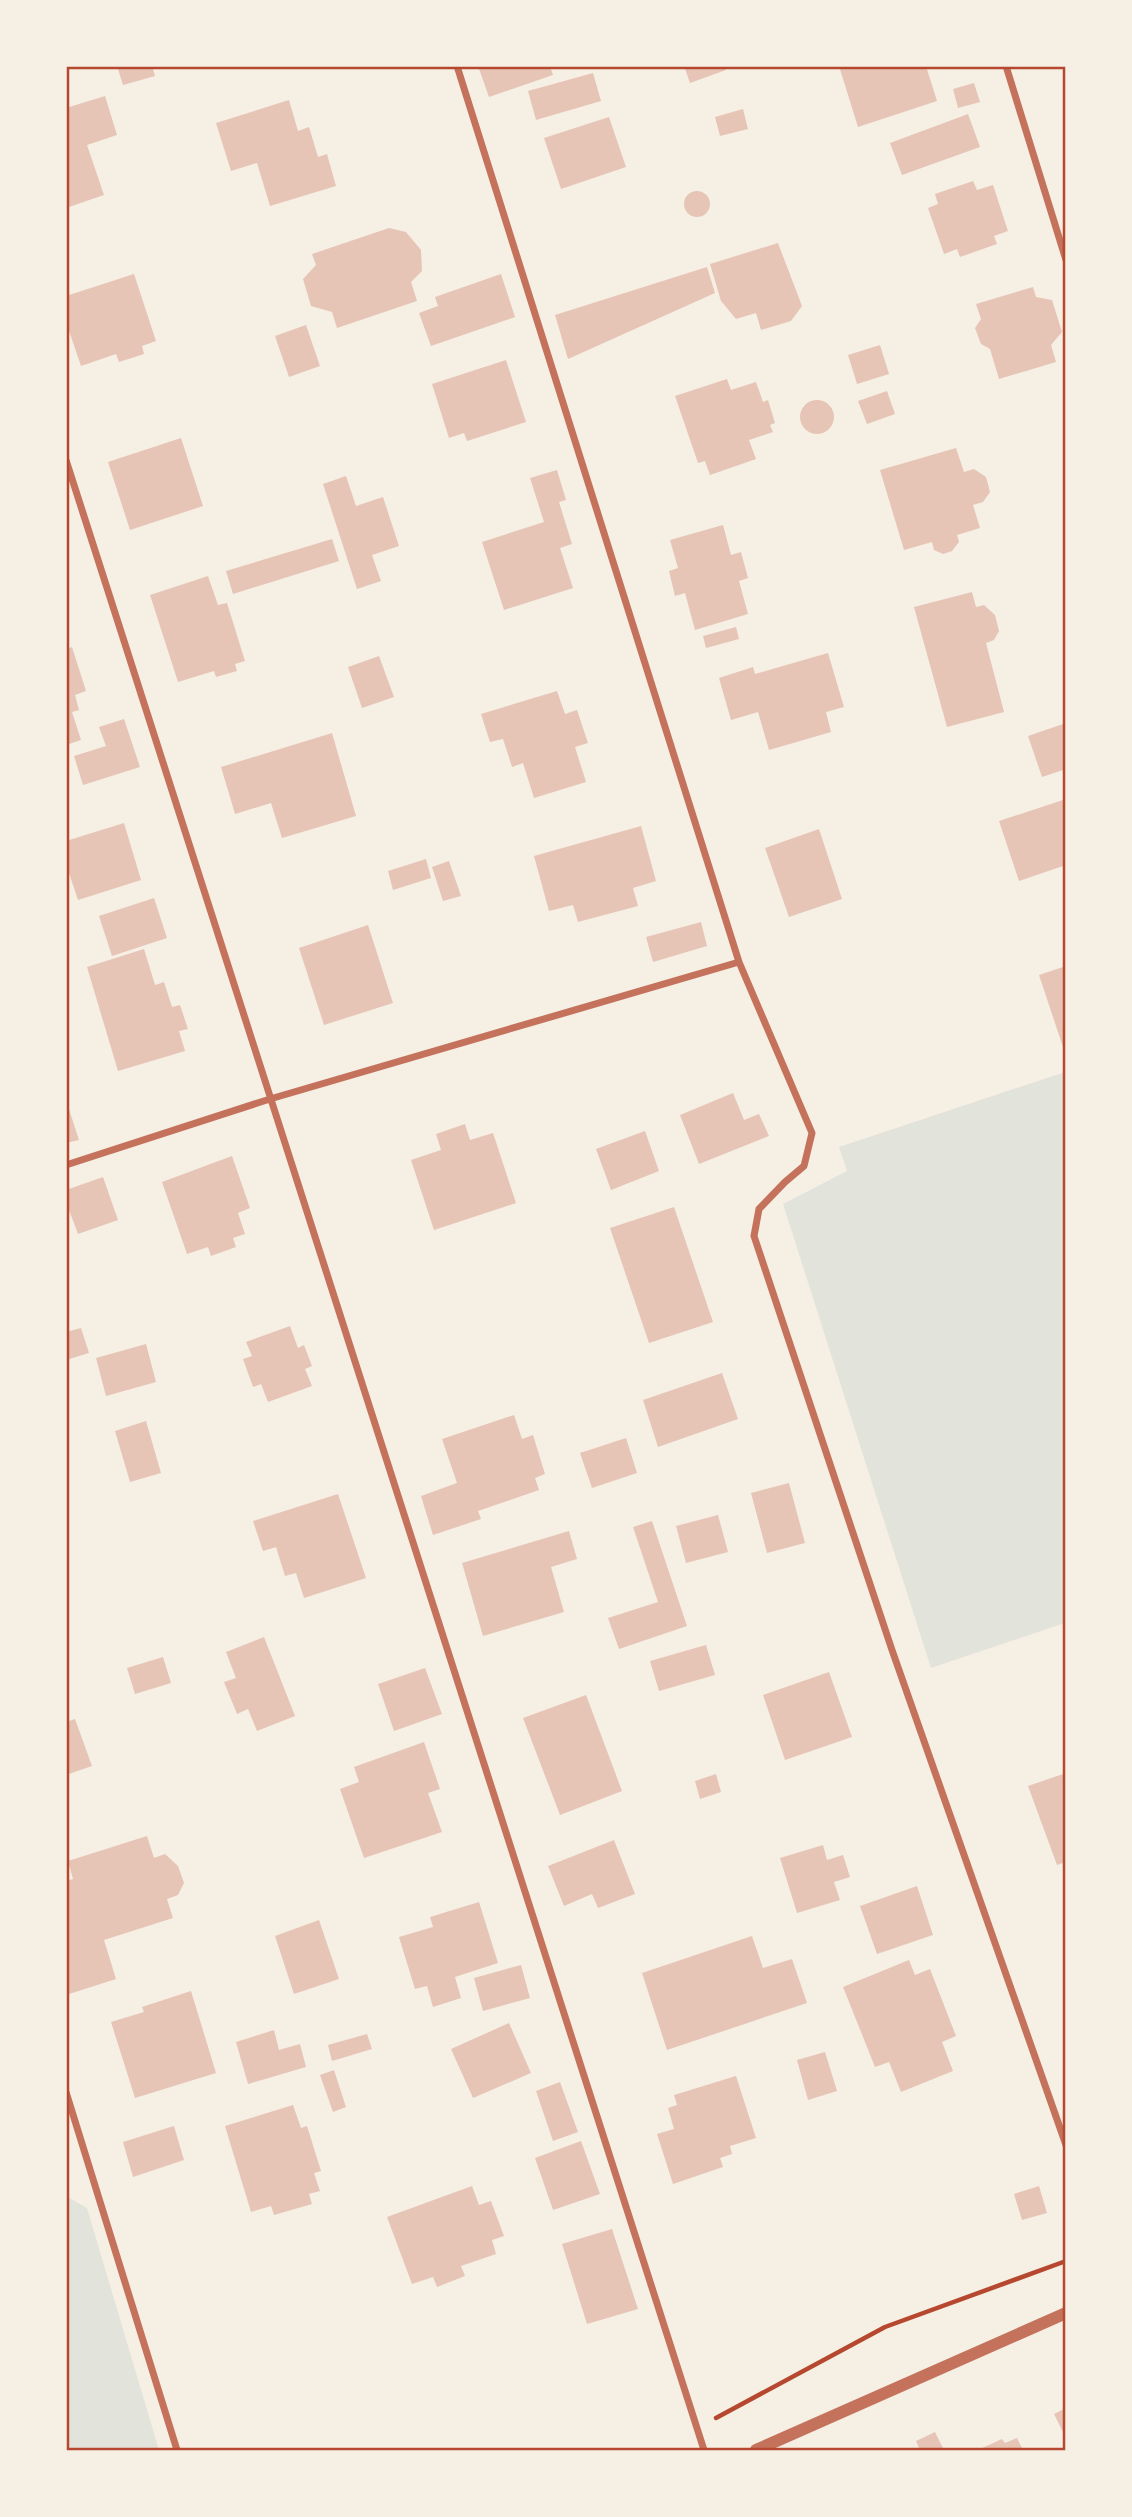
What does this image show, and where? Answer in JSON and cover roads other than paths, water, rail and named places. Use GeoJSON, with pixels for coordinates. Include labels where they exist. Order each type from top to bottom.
{"type":"FeatureCollection","features":[{"type":"Feature","properties":{"kind":"street"},"geometry":{"type":"LineString","coordinates":[[457,66],[739,962],[812,1132],[804,1166],[759,1209],[754,1236],[892,1650],[1066,2145]]}},
{"type":"Feature","properties":{"kind":"street"},"geometry":{"type":"LineString","coordinates":[[1006,66],[1066,260]]}},
{"type":"Feature","properties":{"kind":"street"},"geometry":{"type":"LineString","coordinates":[[66,460],[704,2451]]}},
{"type":"Feature","properties":{"kind":"street"},"geometry":{"type":"LineString","coordinates":[[66,1165],[270,1099],[739,962]]}},
{"type":"Feature","properties":{"kind":"street"},"geometry":{"type":"LineString","coordinates":[[66,2092],[177,2451]]}},
{"type":"Feature","properties":{"kind":"street"},"geometry":{"type":"LineString","coordinates":[[756,2451],[1066,2313]]}}]}
